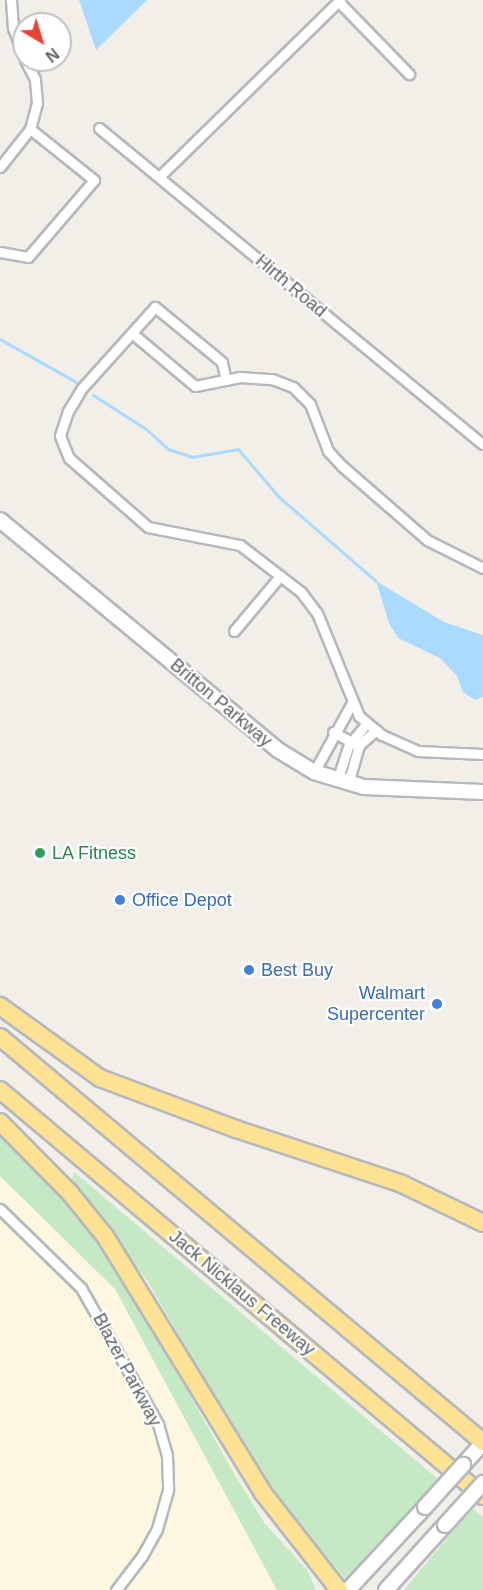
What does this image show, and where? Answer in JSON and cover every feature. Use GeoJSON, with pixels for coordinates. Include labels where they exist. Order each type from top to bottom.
{"type":"FeatureCollection","features":[{"type":"Feature","properties":{"kind":"highway"},"geometry":{"type":"LineString","coordinates":[[0,1006],[100,1078],[224,1125],[402,1184],[483,1222]]}},
{"type":"Feature","properties":{"kind":"highway"},"geometry":{"type":"LineString","coordinates":[[0,1037],[483,1443]]}},
{"type":"Feature","properties":{"kind":"highway","name":"Jack Nicklaus Freeway"},"geometry":{"type":"LineString","coordinates":[[0,1090],[483,1496]]}},
{"type":"Feature","properties":{"kind":"highway"},"geometry":{"type":"LineString","coordinates":[[0,1122],[70,1193],[105,1236],[263,1493],[339,1590]]}},
{"type":"Feature","properties":{"kind":"main road","name":"Britton Parkway"},"geometry":{"type":"LineString","coordinates":[[0,520],[278,750],[314,772],[343,782],[483,792]]}},
{"type":"Feature","properties":{"kind":"main road"},"geometry":{"type":"LineString","coordinates":[[348,1590],[483,1443]]}},
{"type":"Feature","properties":{"kind":"main road"},"geometry":{"type":"LineString","coordinates":[[386,1590],[483,1483]]}},
{"type":"Feature","properties":{"kind":"street"},"geometry":{"type":"LineString","coordinates":[[159,177],[339,1],[409,74]]}},
{"type":"Feature","properties":{"kind":"street"},"geometry":{"type":"LineString","coordinates":[[0,167],[30,129],[37,88],[30,72]]}},
{"type":"Feature","properties":{"kind":"street","name":"Hirth Road"},"geometry":{"type":"LineString","coordinates":[[99,128],[483,444]]}},
{"type":"Feature","properties":{"kind":"street"},"geometry":{"type":"LineString","coordinates":[[0,252],[28,257],[94,180],[30,129]]}},
{"type":"Feature","properties":{"kind":"street"},"geometry":{"type":"LineString","coordinates":[[226,380],[222,362],[155,307],[82,388],[68,411],[60,435],[69,458],[148,527],[240,545],[301,592],[317,613],[352,703],[376,730],[418,751],[483,754]]}},
{"type":"Feature","properties":{"kind":"street"},"geometry":{"type":"LineString","coordinates":[[133,334],[195,387],[226,380],[272,379],[293,387],[310,404],[328,451],[342,466],[427,540],[483,568]]}},
{"type":"Feature","properties":{"kind":"street"},"geometry":{"type":"LineString","coordinates":[[234,631],[280,576]]}},
{"type":"Feature","properties":{"kind":"street"},"geometry":{"type":"LineString","coordinates":[[314,772],[333,732],[352,703]]}},
{"type":"Feature","properties":{"kind":"street"},"geometry":{"type":"LineString","coordinates":[[343,782],[355,743],[368,723]]}},
{"type":"Feature","properties":{"kind":"street"},"geometry":{"type":"LineString","coordinates":[[355,743],[376,730]]}},
{"type":"Feature","properties":{"kind":"street"},"geometry":{"type":"LineString","coordinates":[[333,732],[355,743]]}},
{"type":"Feature","properties":{"kind":"street","name":"Blazer Parkway"},"geometry":{"type":"LineString","coordinates":[[0,1209],[81,1288],[158,1425],[167,1456],[168,1490],[157,1529],[142,1556],[116,1590]]}},
{"type":"Feature","properties":{"kind":"shaded area"},"geometry":{"type":"Polygon","coordinates":[[[0,1176],[115,1289],[277,1590],[0,1590],[0,1176]]]}},
{"type":"Feature","properties":{"kind":"green space"},"geometry":{"type":"Polygon","coordinates":[[[0,1131],[93,1233],[129,1287],[237,1479],[265,1524],[308,1571],[316,1590],[277,1590],[115,1289],[0,1176],[0,1131]]]}},
{"type":"Feature","properties":{"kind":"green space"},"geometry":{"type":"Polygon","coordinates":[[[74,1172],[439,1480],[347,1581],[263,1481],[147,1280],[71,1183],[74,1172]]]}},
{"type":"Feature","properties":{"kind":"green space"},"geometry":{"type":"Polygon","coordinates":[[[472,1508],[483,1517],[483,1590],[404,1590],[472,1508]]]}},
{"type":"Feature","properties":{"kind":"water"},"geometry":{"type":"Polygon","coordinates":[[[79,0],[147,0],[96,50],[79,0]]]}},
{"type":"Feature","properties":{"kind":"water"},"geometry":{"type":"Polygon","coordinates":[[[376,581],[444,622],[483,635],[483,697],[475,700],[463,692],[457,676],[440,658],[398,638],[389,623],[376,581]]]}},
{"type":"Feature","properties":{"kind":"waterway"},"geometry":{"type":"LineString","coordinates":[[0,339],[76,382]]}},
{"type":"Feature","properties":{"kind":"waterway"},"geometry":{"type":"LineString","coordinates":[[93,395],[146,429],[168,449],[192,457],[238,449],[279,497],[376,581]]}},
{"type":"Feature","properties":{"kind":"place","name":"LA Fitness"},"geometry":{"type":"Point","coordinates":[40,853]}},
{"type":"Feature","properties":{"kind":"place","name":"Office Depot"},"geometry":{"type":"Point","coordinates":[120,900]}},
{"type":"Feature","properties":{"kind":"place","name":"Best Buy"},"geometry":{"type":"Point","coordinates":[249,970]}},
{"type":"Feature","properties":{"kind":"place","name":"Walmart Supercenter"},"geometry":{"type":"Point","coordinates":[437,1004]}}]}
